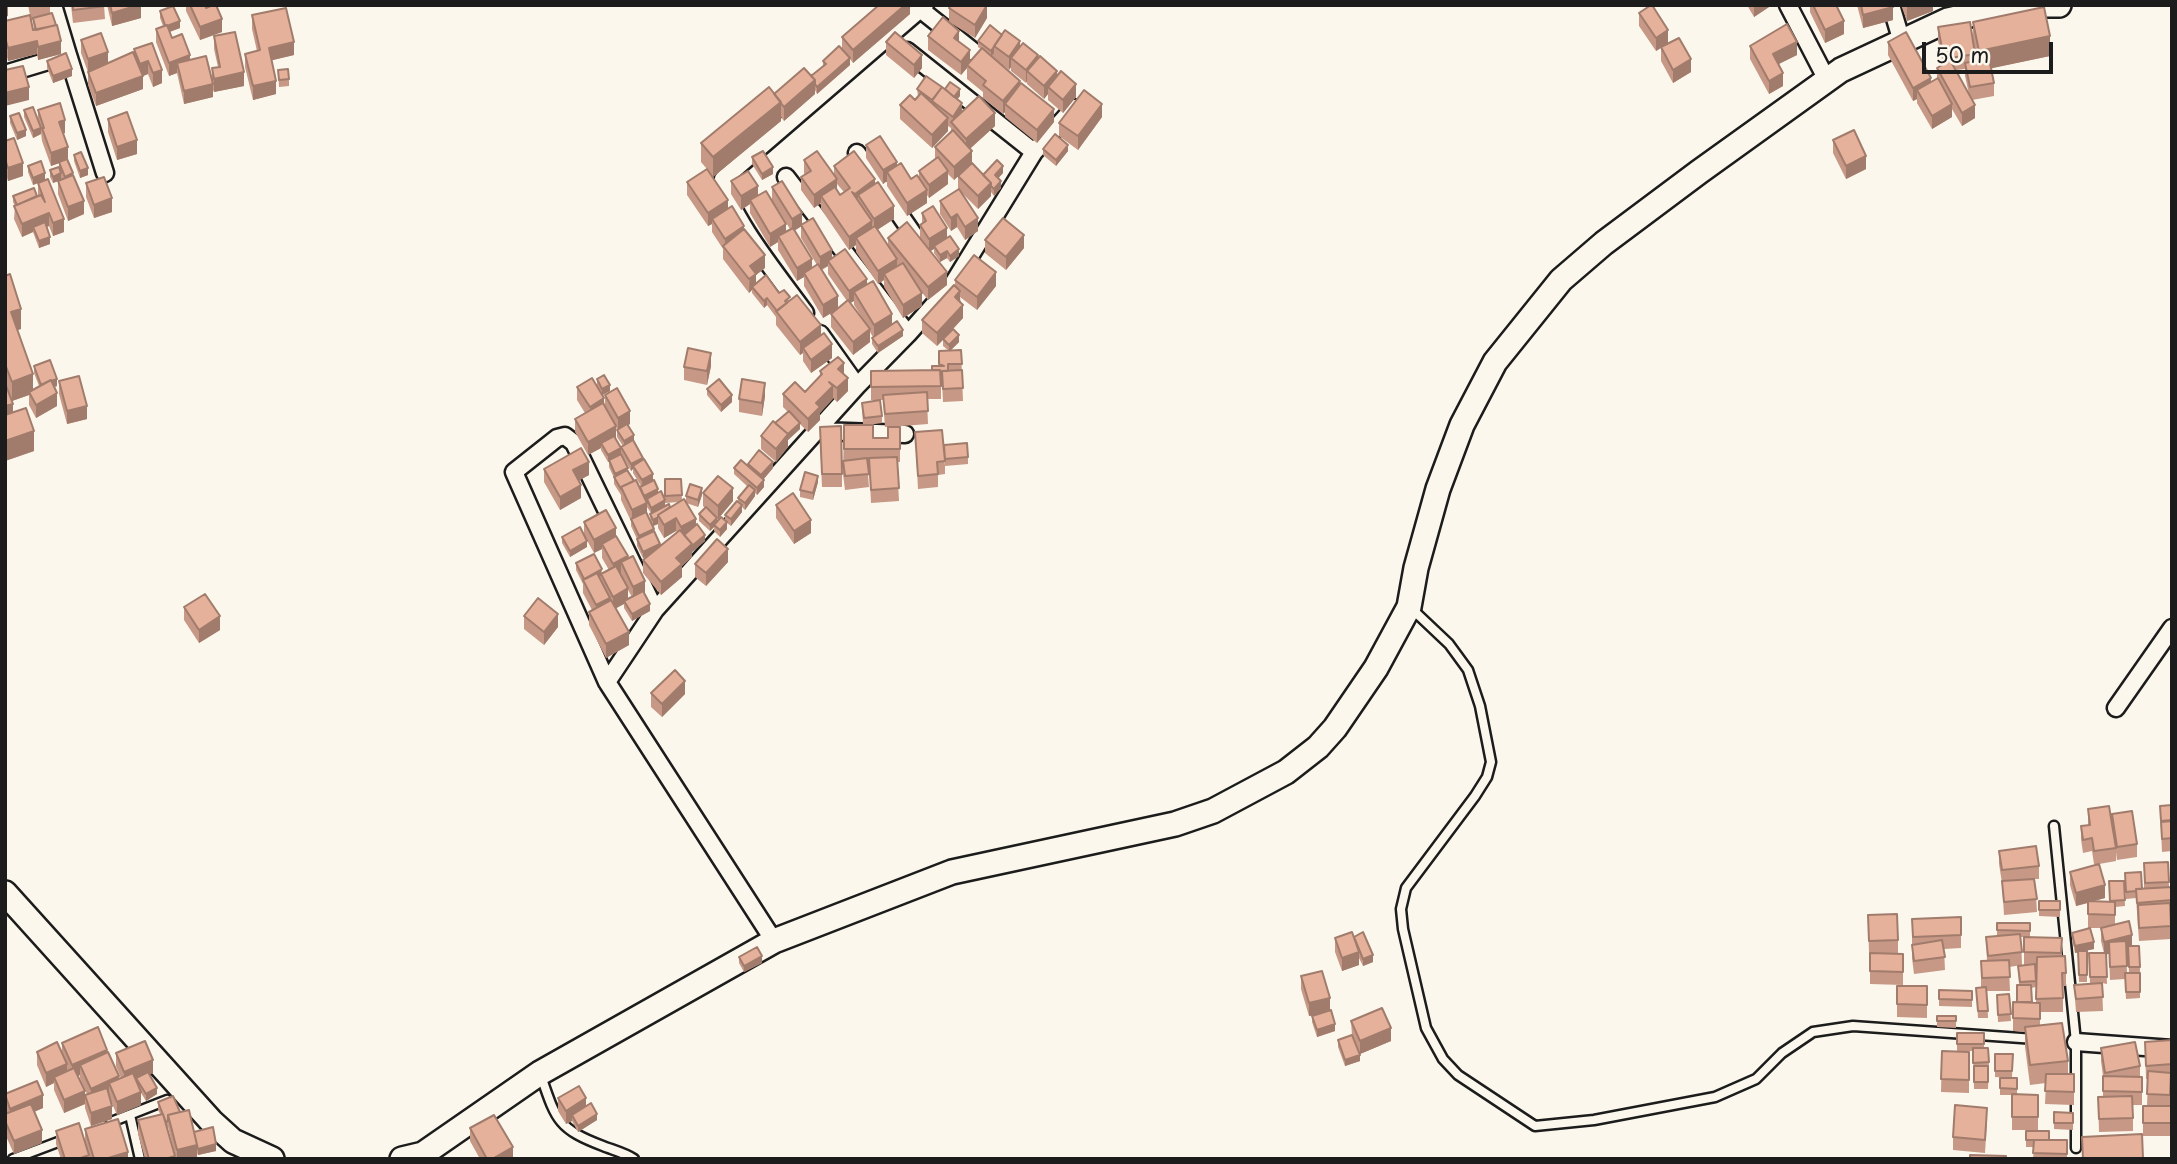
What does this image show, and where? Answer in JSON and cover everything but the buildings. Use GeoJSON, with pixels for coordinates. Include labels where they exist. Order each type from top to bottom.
{"type":"FeatureCollection","features":[{"type":"Feature","properties":{"kind":"street"},"geometry":{"type":"LineString","coordinates":[[53,5],[105,173]]}},
{"type":"Feature","properties":{"kind":"street"},"geometry":{"type":"LineString","coordinates":[[1788,5],[1827,80]]}},
{"type":"Feature","properties":{"kind":"street"},"geometry":{"type":"LineString","coordinates":[[1891,5],[1902,42]]}},
{"type":"Feature","properties":{"kind":"street"},"geometry":{"type":"LineString","coordinates":[[402,1159],[423,1154],[540,1073],[774,941],[952,872],[1175,824],[1213,811],[1255,790],[1303,759],[1335,728],[1376,668],[1409,607],[1416,568],[1438,489],[1462,425],[1495,362],[1561,281],[1699,172],[1841,70],[1948,20],[2013,5]]}},
{"type":"Feature","properties":{"kind":"street"},"geometry":{"type":"LineString","coordinates":[[2030,5],[2059,5]]}},
{"type":"Feature","properties":{"kind":"street"},"geometry":{"type":"LineString","coordinates":[[857,386],[744,226],[727,198],[723,179],[923,7],[1007,78]]}},
{"type":"Feature","properties":{"kind":"street"},"geometry":{"type":"LineString","coordinates":[[888,37],[1034,152]]}},
{"type":"Feature","properties":{"kind":"street"},"geometry":{"type":"LineString","coordinates":[[5,74],[68,55]]}},
{"type":"Feature","properties":{"kind":"street"},"geometry":{"type":"LineString","coordinates":[[607,682],[655,610],[857,386],[908,334],[950,277],[1055,117],[1086,97]]}},
{"type":"Feature","properties":{"kind":"street"},"geometry":{"type":"LineString","coordinates":[[857,153],[930,255]]}},
{"type":"Feature","properties":{"kind":"street"},"geometry":{"type":"LineString","coordinates":[[786,177],[908,334]]}},
{"type":"Feature","properties":{"kind":"street"},"geometry":{"type":"LineString","coordinates":[[817,431],[905,433]]}},
{"type":"Feature","properties":{"kind":"street"},"geometry":{"type":"LineString","coordinates":[[655,610],[574,443],[565,436],[557,438],[514,472],[607,682],[774,941]]}},
{"type":"Feature","properties":{"kind":"street"},"geometry":{"type":"LineString","coordinates":[[2116,708],[2172,628]]}},
{"type":"Feature","properties":{"kind":"street"},"geometry":{"type":"LineString","coordinates":[[5,892],[211,1121],[233,1141],[272,1159]]}},
{"type":"Feature","properties":{"kind":"street"},"geometry":{"type":"LineString","coordinates":[[2069,1042],[2172,1049]]}},
{"type":"Feature","properties":{"kind":"lane"},"geometry":{"type":"LineString","coordinates":[[1409,607],[1450,644],[1468,670],[1480,706],[1490,762],[1487,778],[1475,796],[1406,888],[1401,909],[1403,929],[1426,1028],[1443,1059],[1458,1074],[1535,1126],[1594,1120],[1714,1097],[1756,1079],[1782,1053],[1813,1032],[1853,1026],[2048,1040]]}},
{"type":"Feature","properties":{"kind":"lane"},"geometry":{"type":"LineString","coordinates":[[2054,826],[2076,1148]]}},
{"type":"Feature","properties":{"kind":"lane"},"geometry":{"type":"LineString","coordinates":[[540,1073],[553,1111],[569,1131],[634,1159]]}},
{"type":"Feature","properties":{"kind":"lane"},"geometry":{"type":"LineString","coordinates":[[104,1125],[186,1092]]}},
{"type":"Feature","properties":{"kind":"lane"},"geometry":{"type":"LineString","coordinates":[[130,1115],[140,1159]]}},
{"type":"Feature","properties":{"kind":"lane"},"geometry":{"type":"LineString","coordinates":[[13,1159],[78,1135]]}}]}
